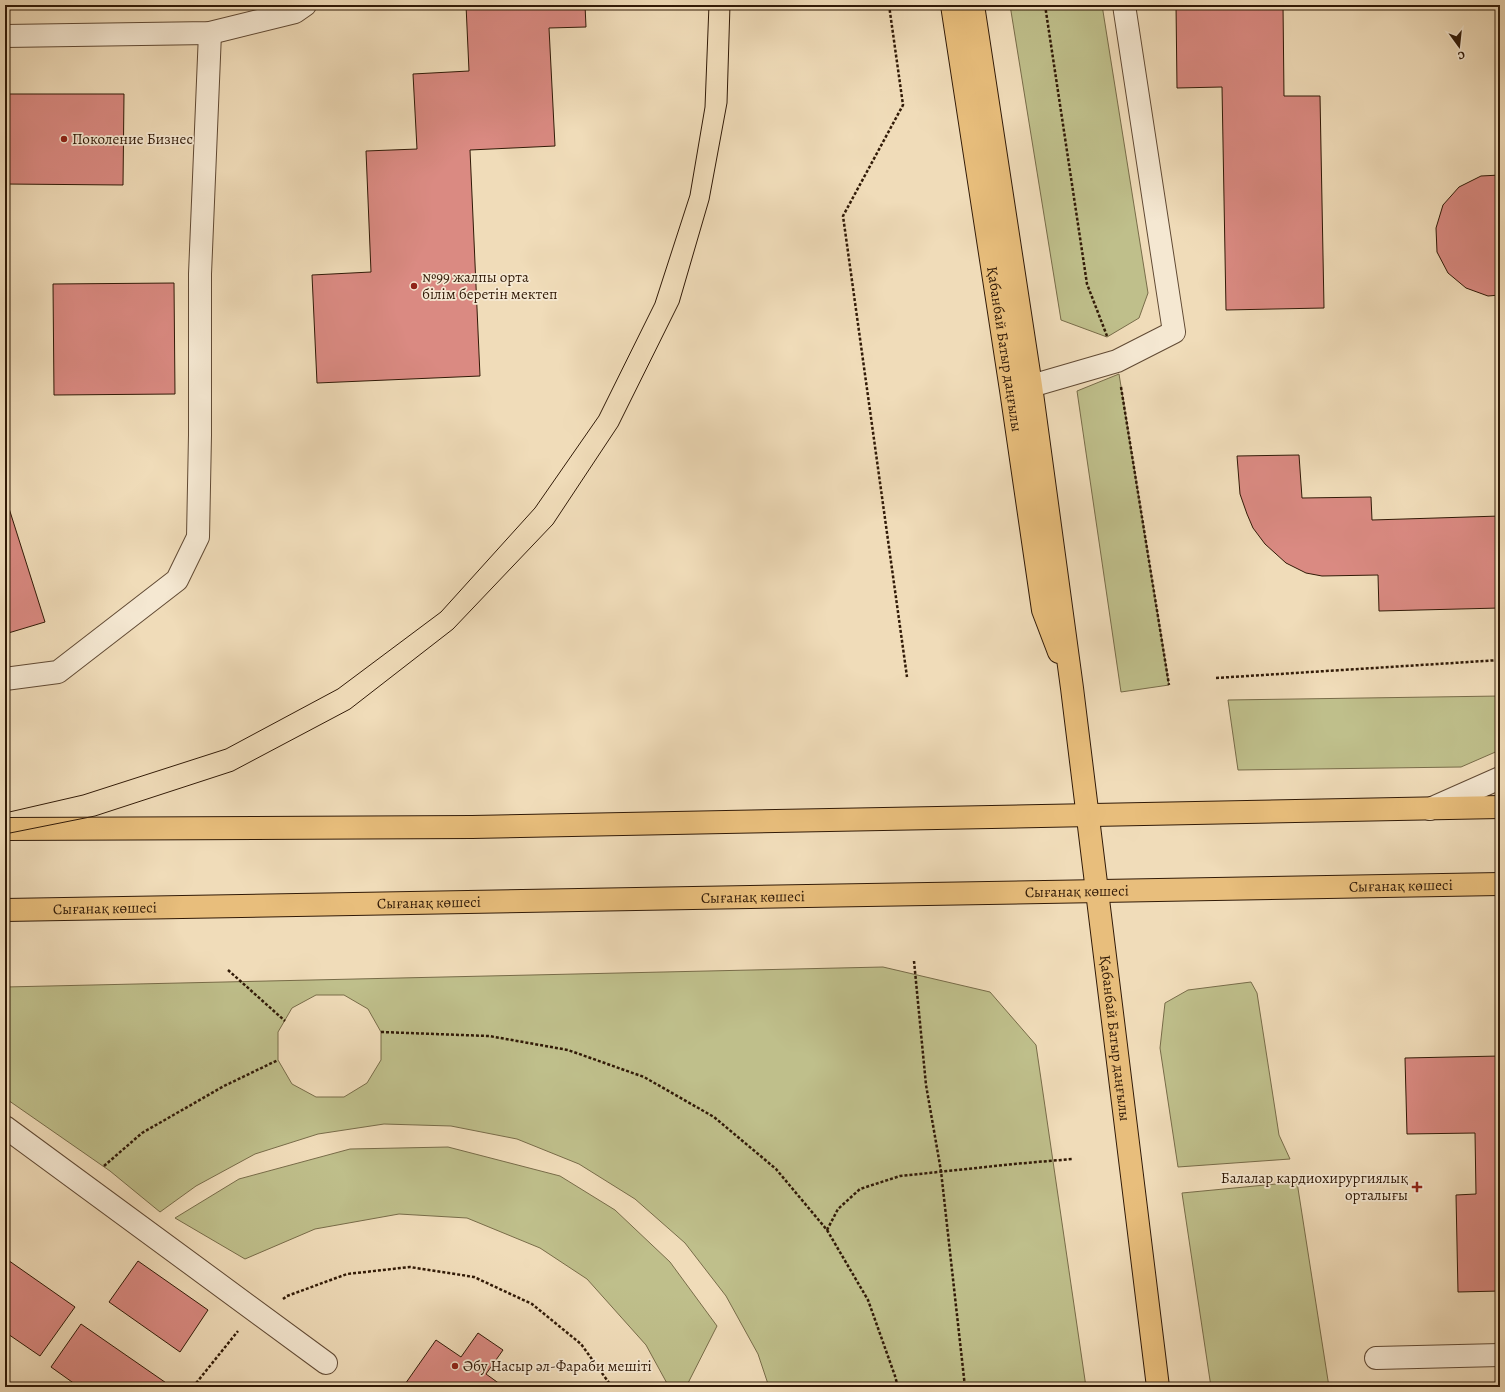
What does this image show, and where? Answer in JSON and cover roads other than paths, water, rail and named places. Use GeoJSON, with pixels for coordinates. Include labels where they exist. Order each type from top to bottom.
{"type":"FeatureCollection","features":[{"type":"Feature","properties":{"kind":"main road","name":"Қабанбай Батыр даңғылы"},"geometry":{"type":"LineString","coordinates":[[952,5],[1043,610],[1072,688]]}},
{"type":"Feature","properties":{"kind":"main road","name":"Қабанбай Батыр даңғылы"},"geometry":{"type":"LineString","coordinates":[[973,5],[1031,386],[1072,688],[1158,1387]]}},
{"type":"Feature","properties":{"kind":"main road"},"geometry":{"type":"LineString","coordinates":[[5,829],[472,827],[1500,807]]}},
{"type":"Feature","properties":{"kind":"main road","name":"Сығанақ көшесі"},"geometry":{"type":"LineString","coordinates":[[5,910],[1500,884]]}},
{"type":"Feature","properties":{"kind":"street"},"geometry":{"type":"LineString","coordinates":[[5,36],[210,33],[294,12],[305,5]]}},
{"type":"Feature","properties":{"kind":"street"},"geometry":{"type":"LineString","coordinates":[[1031,386],[1117,362],[1174,332],[1124,5]]}},
{"type":"Feature","properties":{"kind":"street"},"geometry":{"type":"LineString","coordinates":[[5,679],[58,672],[177,580],[198,537],[200,435],[200,274],[210,33]]}},
{"type":"Feature","properties":{"kind":"street"},"geometry":{"type":"LineString","coordinates":[[1430,809],[1500,778]]}},
{"type":"Feature","properties":{"kind":"street"},"geometry":{"type":"LineString","coordinates":[[5,1128],[326,1363]]}},
{"type":"Feature","properties":{"kind":"street"},"geometry":{"type":"LineString","coordinates":[[1376,1358],[1500,1355]]}},
{"type":"Feature","properties":{"kind":"tram line"},"geometry":{"type":"LineString","coordinates":[[5,813],[83,795],[226,749],[338,689],[441,612],[535,508],[599,416],[655,303],[690,195],[705,107],[709,5]]}},
{"type":"Feature","properties":{"kind":"tram line"},"geometry":{"type":"LineString","coordinates":[[5,834],[95,816],[233,771],[350,709],[453,629],[553,524],[618,426],[679,303],[709,200],[727,103],[730,5]]}},
{"type":"Feature","properties":{"kind":"place","name":"Поколение Бизнес"},"geometry":{"type":"Point","coordinates":[64,139]}},
{"type":"Feature","properties":{"kind":"place","name":"№99 жалпы орта білім беретін мектеп"},"geometry":{"type":"Point","coordinates":[414,286]}},
{"type":"Feature","properties":{"kind":"place","name":"Балалар кардиохирургиялық орталығы"},"geometry":{"type":"Point","coordinates":[1417,1187]}},
{"type":"Feature","properties":{"kind":"place","name":"Әбу Насыр әл-Фараби мешіті"},"geometry":{"type":"Point","coordinates":[455,1366]}}]}
